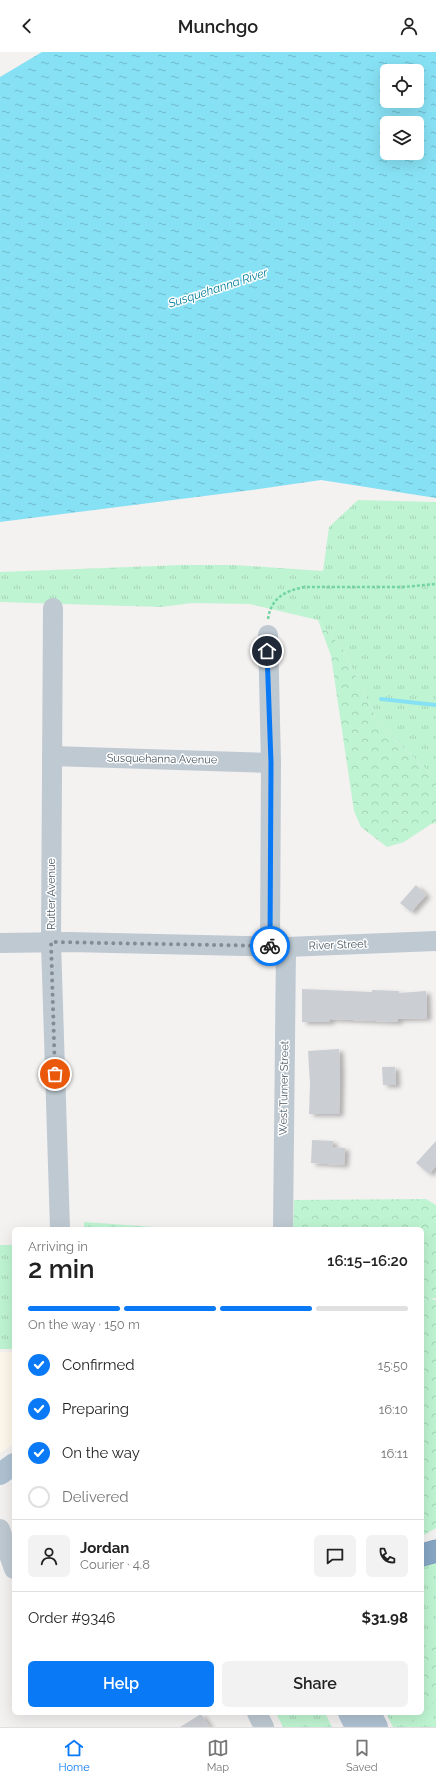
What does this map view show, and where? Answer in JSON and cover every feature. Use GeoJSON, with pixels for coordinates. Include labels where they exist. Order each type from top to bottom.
{"type":"FeatureCollection","features":[{"type":"Feature","properties":{"kind":"main road"},"geometry":{"type":"LineString","coordinates":[[0,1474],[12,1465]]}},
{"type":"Feature","properties":{"kind":"street","name":"Rutter Avenue"},"geometry":{"type":"LineString","coordinates":[[53,608],[51,942],[60,1227]]}},
{"type":"Feature","properties":{"kind":"street","name":"West Turner Street"},"geometry":{"type":"LineString","coordinates":[[268,635],[278,946],[283,1227]]}},
{"type":"Feature","properties":{"kind":"street","name":"Susquehanna Avenue"},"geometry":{"type":"LineString","coordinates":[[52,756],[271,763]]}},
{"type":"Feature","properties":{"kind":"street","name":"River Street"},"geometry":{"type":"LineString","coordinates":[[0,943],[51,942],[278,946],[436,941]]}},
{"type":"Feature","properties":{"kind":"street"},"geometry":{"type":"LineString","coordinates":[[0,1529],[12,1563]]}},
{"type":"Feature","properties":{"kind":"street"},"geometry":{"type":"LineString","coordinates":[[258,1715],[264,1727]]}},
{"type":"Feature","properties":{"kind":"path"},"geometry":{"type":"LineString","coordinates":[[268,635],[269,613],[280,595],[290,590],[304,587],[403,587],[436,584]]}},
{"type":"Feature","properties":{"kind":"shaded area"},"geometry":{"type":"Polygon","coordinates":[[[0,1352],[12,1352],[12,1445],[0,1453],[0,1352]]]}},
{"type":"Feature","properties":{"kind":"green space"},"geometry":{"type":"Polygon","coordinates":[[[358,500],[436,502],[436,778],[380,726],[343,649],[318,620],[250,604],[192,603],[161,607],[0,602],[0,572],[181,565],[235,565],[323,571],[329,527],[358,500]]]}},
{"type":"Feature","properties":{"kind":"green space"},"geometry":{"type":"Polygon","coordinates":[[[318,620],[343,649],[380,726],[436,778],[436,823],[431,824],[404,842],[387,847],[361,827],[354,811],[331,656],[318,620]]]}},
{"type":"Feature","properties":{"kind":"green space"},"geometry":{"type":"Polygon","coordinates":[[[426,1199],[436,1205],[436,1298],[430,1299],[436,1300],[436,1528],[424,1535],[424,1227],[293,1227],[294,1200],[426,1199]]]}},
{"type":"Feature","properties":{"kind":"green space"},"geometry":{"type":"Polygon","coordinates":[[[84,1222],[154,1227],[84,1227],[84,1222]]]}},
{"type":"Feature","properties":{"kind":"green space"},"geometry":{"type":"Polygon","coordinates":[[[0,1245],[12,1245],[12,1349],[0,1349],[0,1245]]]}},
{"type":"Feature","properties":{"kind":"green space"},"geometry":{"type":"Polygon","coordinates":[[[436,1562],[436,1727],[393,1727],[387,1715],[424,1715],[424,1565],[436,1562]]]}},
{"type":"Feature","properties":{"kind":"green space"},"geometry":{"type":"Polygon","coordinates":[[[436,1632],[436,1700],[424,1711],[424,1648],[436,1632]]]}},
{"type":"Feature","properties":{"kind":"green space"},"geometry":{"type":"Polygon","coordinates":[[[277,1715],[326,1715],[332,1727],[283,1727],[277,1715]]]}},
{"type":"Feature","properties":{"kind":"green space"},"geometry":{"type":"Polygon","coordinates":[[[405,1715],[420,1715],[412,1722],[405,1715]]]}},
{"type":"Feature","properties":{"kind":"water","name":"Susquehanna River"},"geometry":{"type":"Polygon","coordinates":[[[42,52],[436,52],[436,498],[321,480],[0,522],[0,77],[42,52]]]}},
{"type":"Feature","properties":{"kind":"building"},"geometry":{"type":"Polygon","coordinates":[[[416,885],[426,895],[411,912],[400,903],[416,885]]]}},
{"type":"Feature","properties":{"kind":"building"},"geometry":{"type":"Polygon","coordinates":[[[302,989],[372,992],[372,990],[399,991],[399,993],[426,991],[427,1018],[398,1019],[398,1022],[330,1019],[330,1022],[302,1022],[302,989]]]}},
{"type":"Feature","properties":{"kind":"building"},"geometry":{"type":"Polygon","coordinates":[[[339,1049],[339,1114],[309,1114],[310,1084],[308,1051],[339,1049]]]}},
{"type":"Feature","properties":{"kind":"building"},"geometry":{"type":"Polygon","coordinates":[[[382,1067],[395,1067],[396,1085],[383,1085],[382,1067]]]}},
{"type":"Feature","properties":{"kind":"building"},"geometry":{"type":"Polygon","coordinates":[[[312,1140],[333,1141],[333,1147],[345,1148],[344,1165],[311,1163],[312,1140]]]}},
{"type":"Feature","properties":{"kind":"building"},"geometry":{"type":"Polygon","coordinates":[[[436,1141],[436,1166],[429,1174],[416,1163],[436,1141]]]}},
{"type":"Feature","properties":{"kind":"building"},"geometry":{"type":"Polygon","coordinates":[[[202,1715],[210,1727],[180,1727],[202,1715]]]}},
{"type":"Feature","properties":{"kind":"waterway"},"geometry":{"type":"LineString","coordinates":[[381,699],[436,705]]}},
{"type":"Feature","properties":{"kind":"way so far"},"geometry":{"type":"LineString","coordinates":[[55,1074],[51,942],[270,946]]}},
{"type":"Feature","properties":{"kind":"route"},"geometry":{"type":"LineString","coordinates":[[267,651],[271,763],[270,946]]}}]}
